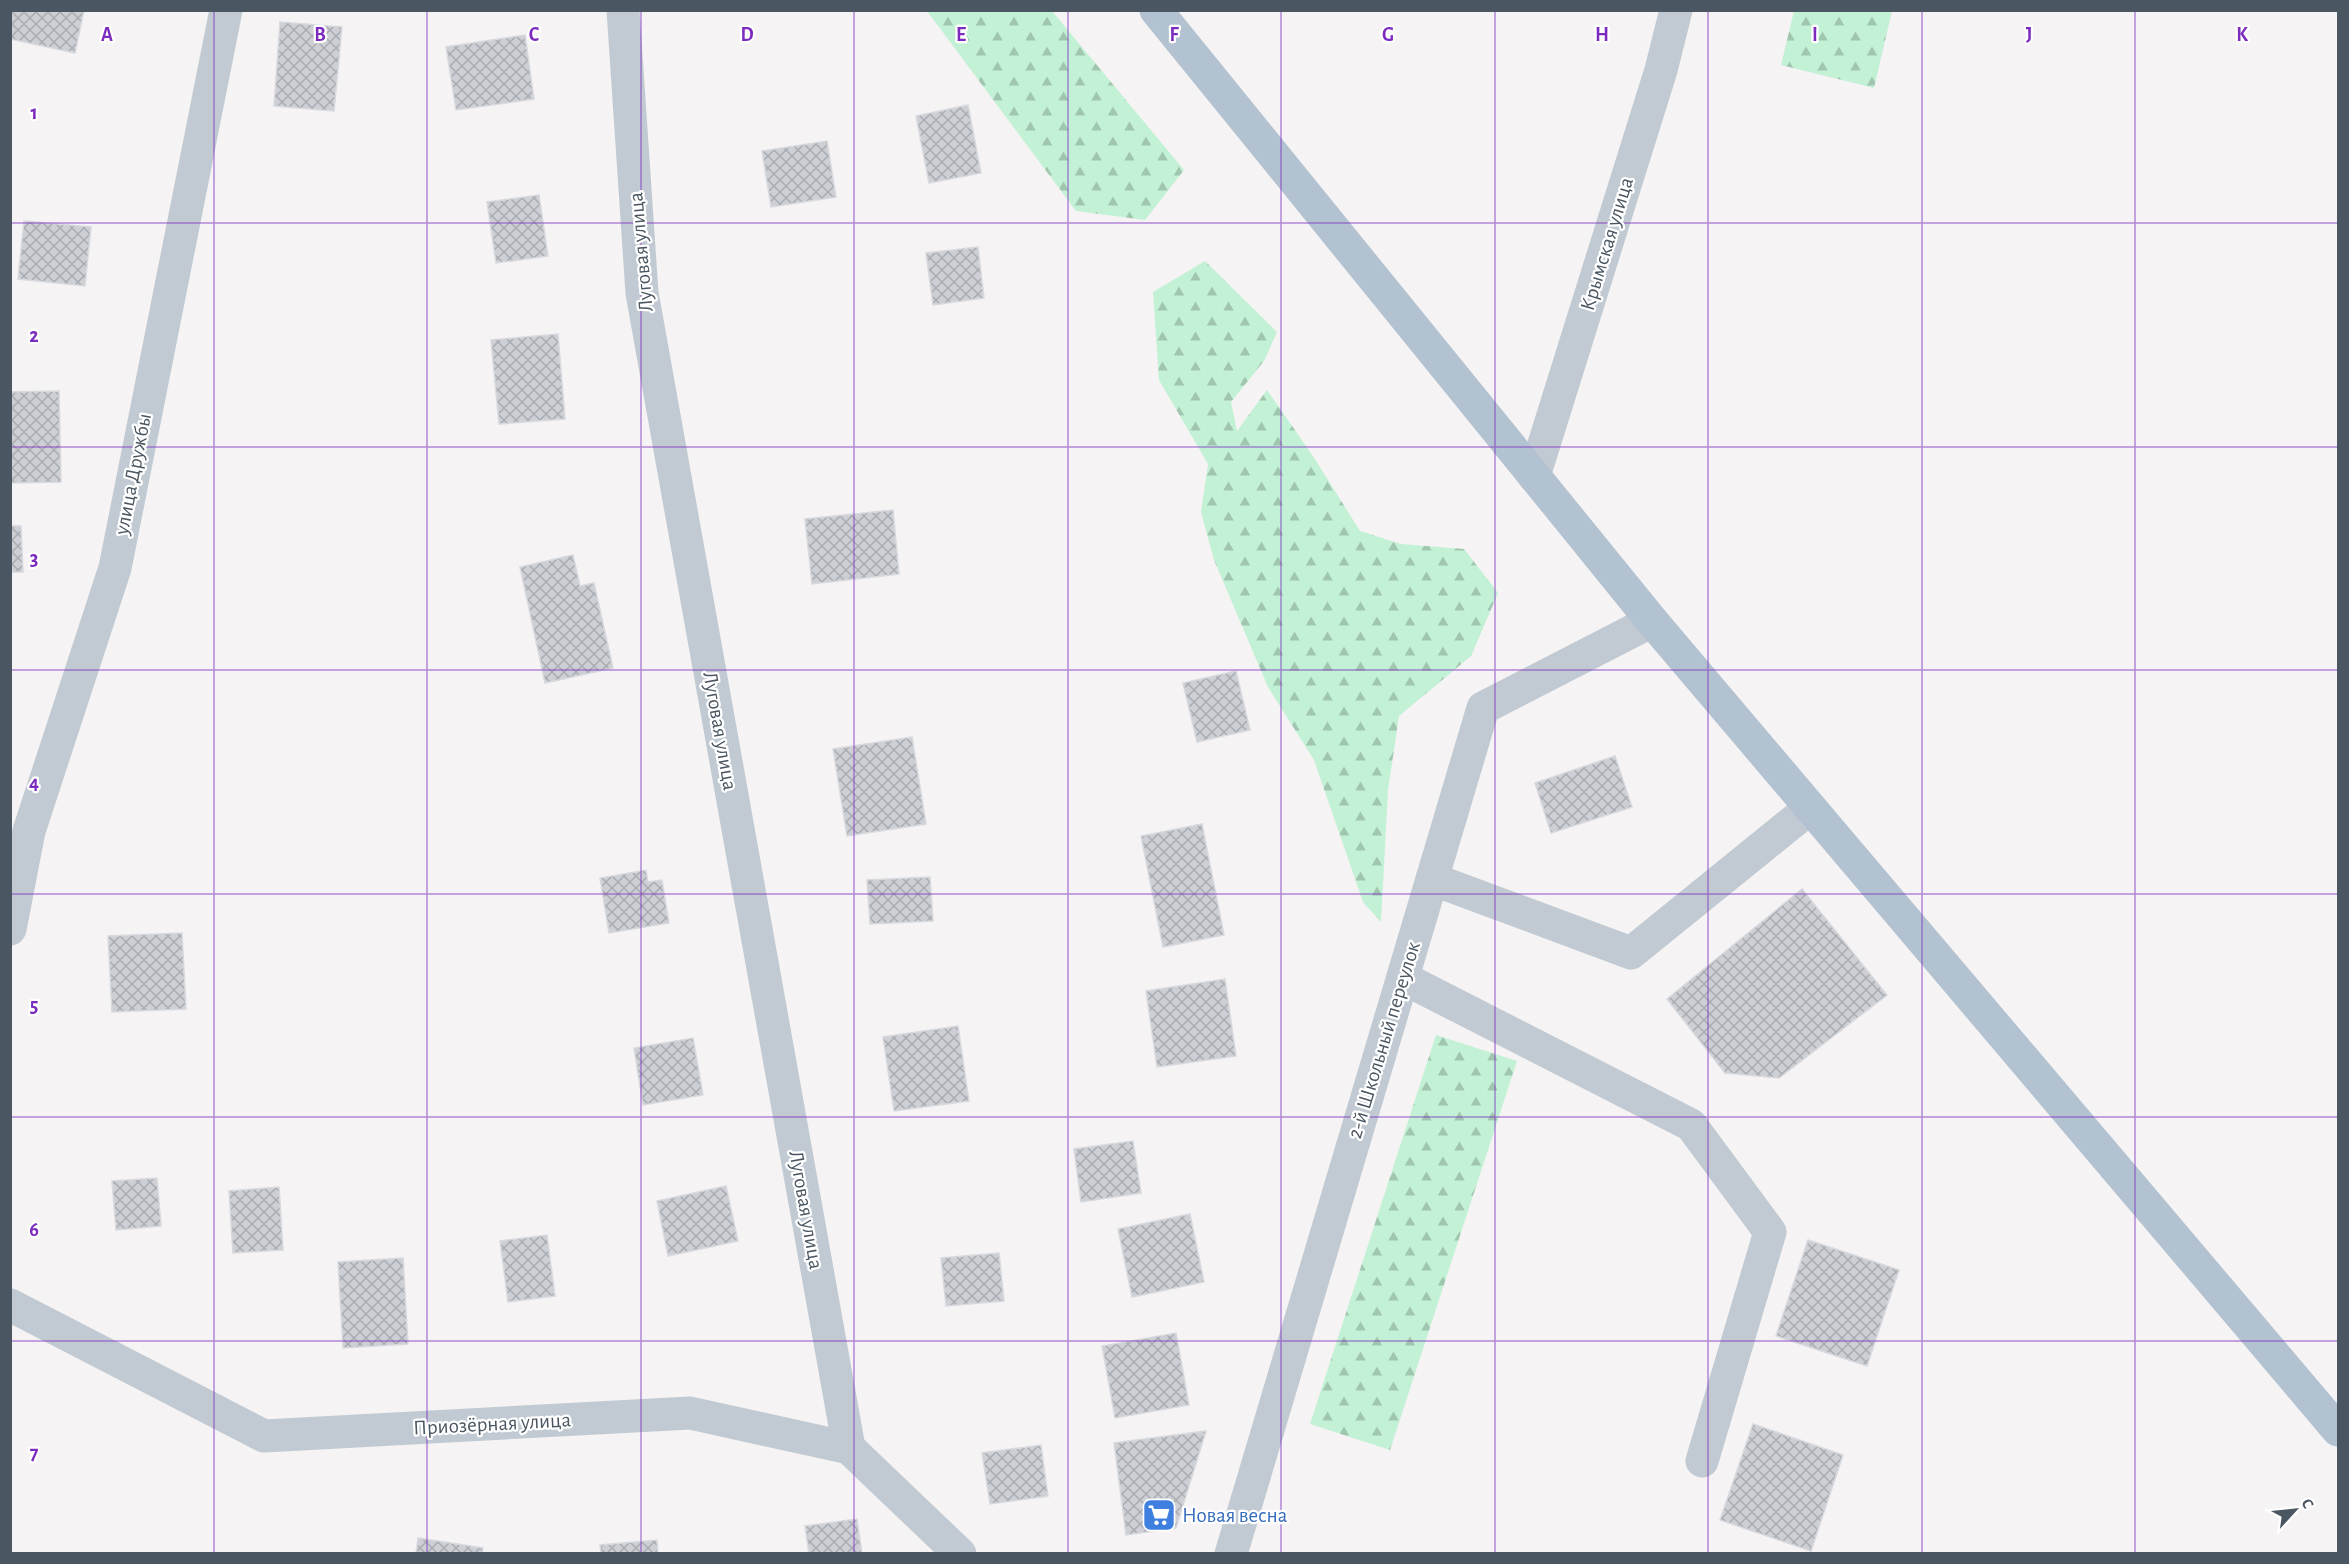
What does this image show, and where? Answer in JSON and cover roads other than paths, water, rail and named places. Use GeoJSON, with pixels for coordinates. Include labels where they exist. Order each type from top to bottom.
{"type":"FeatureCollection","features":[{"type":"Feature","properties":{"kind":"main road"},"geometry":{"type":"LineString","coordinates":[[1156,10],[1652,621],[2338,1430]]}},
{"type":"Feature","properties":{"kind":"street","name":"улица Дружбы"},"geometry":{"type":"LineString","coordinates":[[10,929],[29,831],[115,568],[226,10]]}},
{"type":"Feature","properties":{"kind":"street","name":"Луговая улица"},"geometry":{"type":"LineString","coordinates":[[623,10],[642,292],[849,1448]]}},
{"type":"Feature","properties":{"kind":"street","name":"Крымская улица"},"geometry":{"type":"LineString","coordinates":[[1534,476],[1661,70],[1676,10]]}},
{"type":"Feature","properties":{"kind":"street","name":"2-й Школьный переулок"},"geometry":{"type":"LineString","coordinates":[[1231,1554],[1483,708],[1652,621]]}},
{"type":"Feature","properties":{"kind":"street"},"geometry":{"type":"LineString","coordinates":[[1432,879],[1631,953],[1810,808]]}},
{"type":"Feature","properties":{"kind":"street"},"geometry":{"type":"LineString","coordinates":[[1403,978],[1691,1125],[1770,1232],[1702,1461]]}},
{"type":"Feature","properties":{"kind":"street","name":"Приозёрная улица"},"geometry":{"type":"LineString","coordinates":[[10,1305],[264,1436],[690,1413],[849,1448]]}},
{"type":"Feature","properties":{"kind":"street"},"geometry":{"type":"LineString","coordinates":[[849,1448],[960,1554]]}},
{"type":"Feature","properties":{"kind":"place","name":"Новая весна"},"geometry":{"type":"Point","coordinates":[1159,1515]}}]}
